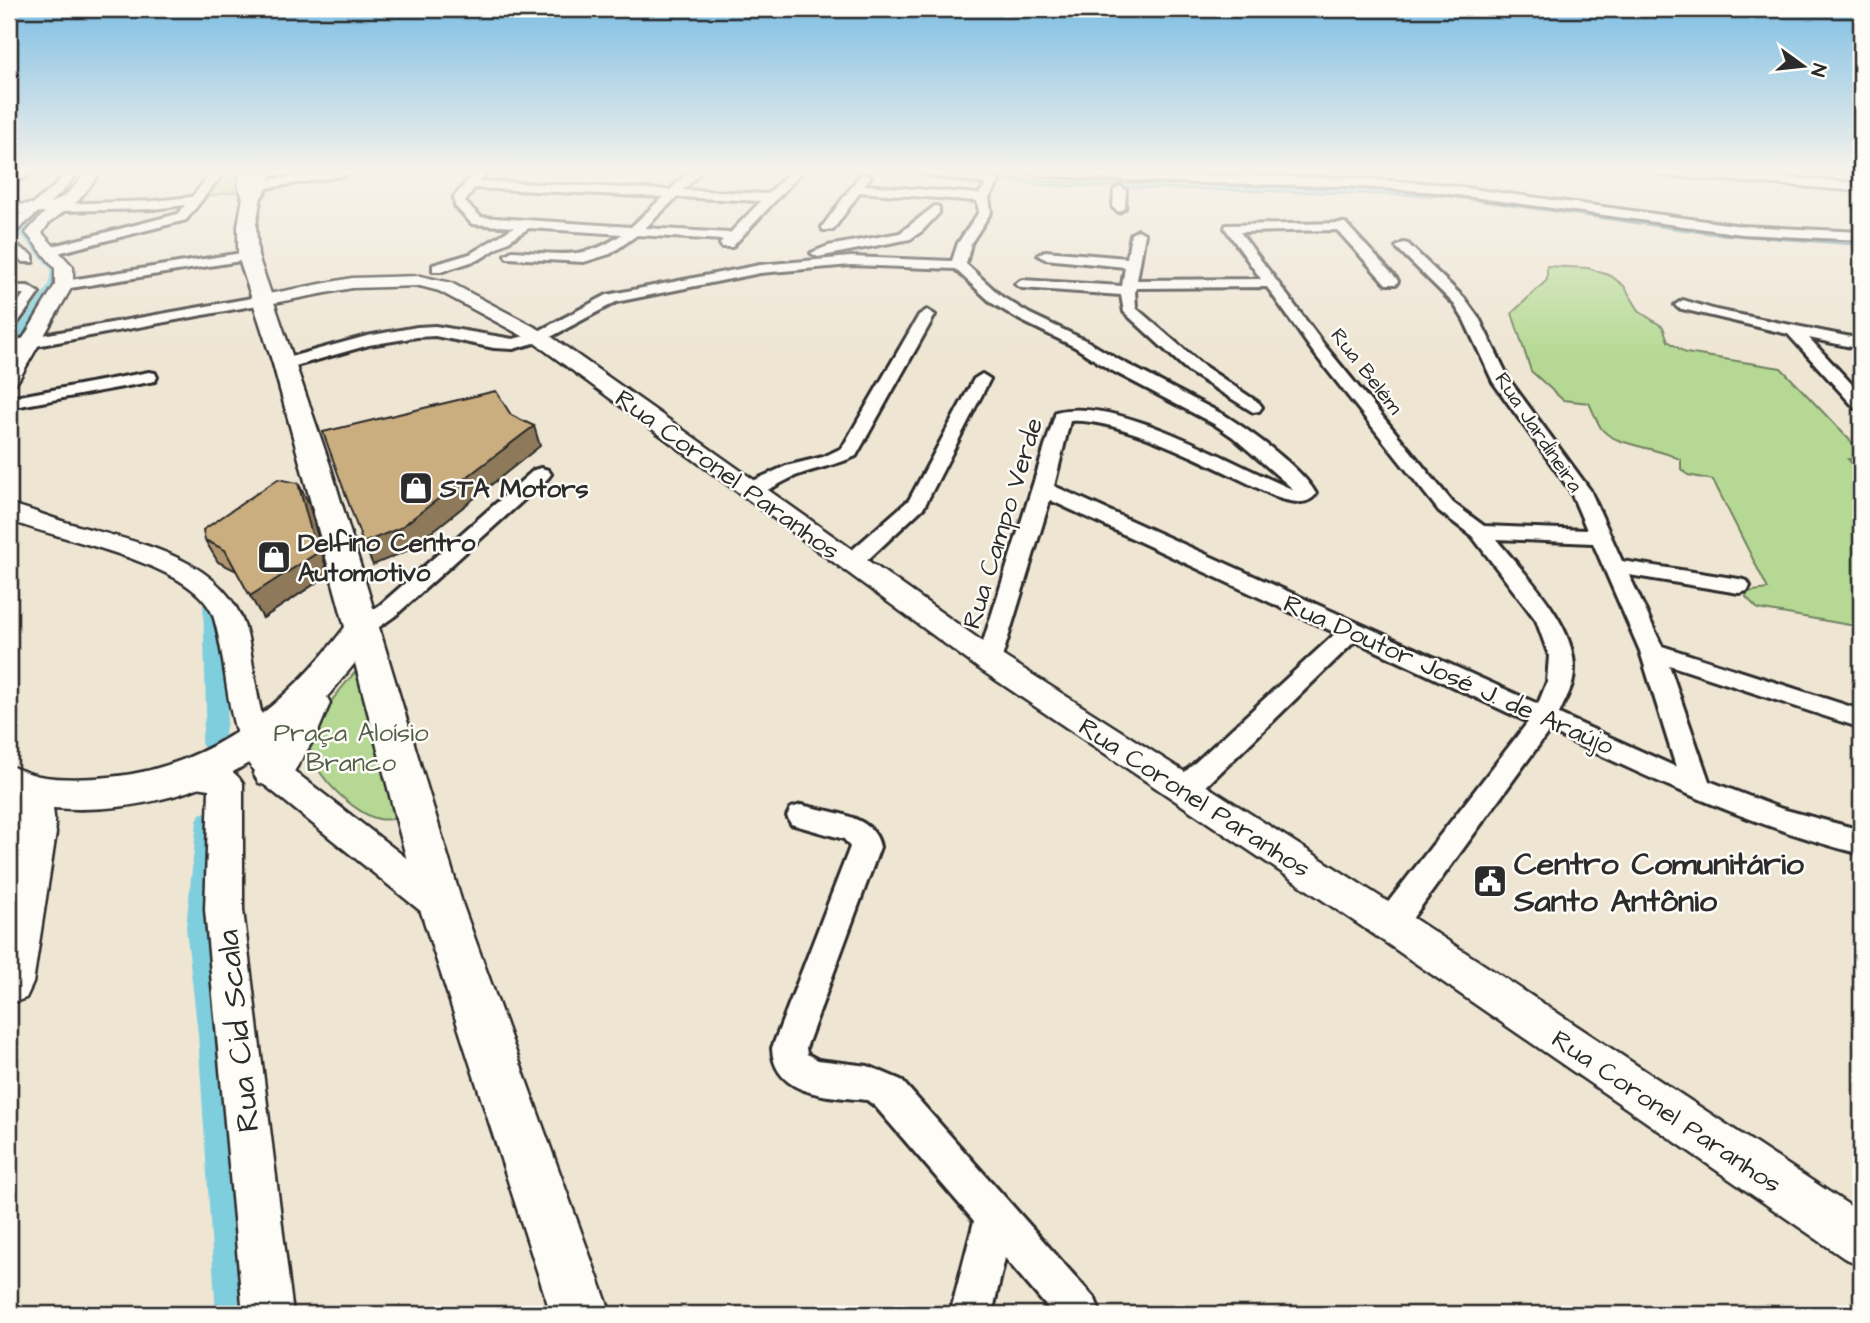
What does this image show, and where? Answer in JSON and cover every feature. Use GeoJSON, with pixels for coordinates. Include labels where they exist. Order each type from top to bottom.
{"type":"FeatureCollection","features":[{"type":"Feature","properties":{"kind":"main road"},"geometry":{"type":"LineString","coordinates":[[247,234],[248,256],[285,363],[363,626],[441,906],[582,1314]]}},
{"type":"Feature","properties":{"kind":"main road"},"geometry":{"type":"LineString","coordinates":[[16,786],[70,794],[112,793],[263,758],[280,724],[319,685],[363,626]]}},
{"type":"Feature","properties":{"kind":"main road"},"geometry":{"type":"LineString","coordinates":[[9,983],[15,907],[35,833],[32,804],[16,786]]}},
{"type":"Feature","properties":{"kind":"street"},"geometry":{"type":"LineString","coordinates":[[12,368],[33,342],[64,285],[64,267],[35,234]]}},
{"type":"Feature","properties":{"kind":"street"},"geometry":{"type":"LineString","coordinates":[[50,251],[118,234]]}},
{"type":"Feature","properties":{"kind":"street"},"geometry":{"type":"LineString","coordinates":[[438,268],[469,261],[486,253],[513,234]]}},
{"type":"Feature","properties":{"kind":"street"},"geometry":{"type":"LineString","coordinates":[[512,255],[584,258],[597,256],[627,234]]}},
{"type":"Feature","properties":{"kind":"street"},"geometry":{"type":"LineString","coordinates":[[658,234],[731,241],[738,234]]}},
{"type":"Feature","properties":{"kind":"street"},"geometry":{"type":"LineString","coordinates":[[794,264],[822,251],[908,234]]}},
{"type":"Feature","properties":{"kind":"street"},"geometry":{"type":"LineString","coordinates":[[285,363],[367,341],[417,332],[447,333],[494,343],[513,344],[538,337],[612,298],[794,264],[886,261],[959,265],[959,254],[970,234]]}},
{"type":"Feature","properties":{"kind":"street"},"geometry":{"type":"LineString","coordinates":[[1138,234],[1132,263],[1129,309],[1137,319],[1195,368],[1254,407]]}},
{"type":"Feature","properties":{"kind":"street","name":"Rua Belém"},"geometry":{"type":"LineString","coordinates":[[1235,234],[1319,349],[1446,507],[1479,531],[1547,618],[1556,636],[1561,656],[1560,682],[1544,719],[1390,924]]}},
{"type":"Feature","properties":{"kind":"street","name":"Rua Belém"},"geometry":{"type":"LineString","coordinates":[[1347,234],[1391,281]]}},
{"type":"Feature","properties":{"kind":"street"},"geometry":{"type":"LineString","coordinates":[[1816,234],[1861,236]]}},
{"type":"Feature","properties":{"kind":"street"},"geometry":{"type":"LineString","coordinates":[[9,245],[28,259],[9,266]]}},
{"type":"Feature","properties":{"kind":"street","name":"Rua Jardineira"},"geometry":{"type":"LineString","coordinates":[[1403,247],[1458,301],[1472,320],[1502,382],[1580,490],[1652,651],[1697,788]]}},
{"type":"Feature","properties":{"kind":"street"},"geometry":{"type":"LineString","coordinates":[[1841,248],[1861,250]]}},
{"type":"Feature","properties":{"kind":"street"},"geometry":{"type":"LineString","coordinates":[[1045,255],[1132,263]]}},
{"type":"Feature","properties":{"kind":"street"},"geometry":{"type":"LineString","coordinates":[[64,285],[248,256]]}},
{"type":"Feature","properties":{"kind":"street","name":"Rua Campo Verde"},"geometry":{"type":"LineString","coordinates":[[959,265],[997,300],[1025,317],[1081,344],[1240,433],[1302,486],[1306,494],[1295,497],[1140,429],[1072,413],[1062,416],[1043,489],[989,661]]}},
{"type":"Feature","properties":{"kind":"street","name":"Rua Coronel Paranhos"},"geometry":{"type":"LineString","coordinates":[[262,298],[376,280],[420,281],[445,287],[538,337],[989,661],[1390,924],[1861,1241]]}},
{"type":"Feature","properties":{"kind":"street"},"geometry":{"type":"LineString","coordinates":[[1022,284],[1129,288],[1273,283]]}},
{"type":"Feature","properties":{"kind":"street"},"geometry":{"type":"LineString","coordinates":[[9,290],[28,290],[32,293],[10,322]]}},
{"type":"Feature","properties":{"kind":"street"},"geometry":{"type":"LineString","coordinates":[[9,346],[262,298]]}},
{"type":"Feature","properties":{"kind":"street"},"geometry":{"type":"LineString","coordinates":[[1683,305],[1714,314],[1861,344]]}},
{"type":"Feature","properties":{"kind":"street"},"geometry":{"type":"LineString","coordinates":[[749,490],[793,470],[830,461],[849,453],[928,315]]}},
{"type":"Feature","properties":{"kind":"street"},"geometry":{"type":"LineString","coordinates":[[1791,328],[1861,404]]}},
{"type":"Feature","properties":{"kind":"street"},"geometry":{"type":"LineString","coordinates":[[9,403],[149,377]]}},
{"type":"Feature","properties":{"kind":"street"},"geometry":{"type":"LineString","coordinates":[[852,562],[917,503],[982,379]]}},
{"type":"Feature","properties":{"kind":"street"},"geometry":{"type":"LineString","coordinates":[[363,626],[388,610],[541,474]]}},
{"type":"Feature","properties":{"kind":"street","name":"Rua Doutor José J. de Araújo"},"geometry":{"type":"LineString","coordinates":[[1043,489],[1697,788],[1777,819],[1861,842]]}},
{"type":"Feature","properties":{"kind":"street"},"geometry":{"type":"LineString","coordinates":[[9,511],[48,527],[154,557],[202,584],[221,602],[234,640],[263,758],[441,906]]}},
{"type":"Feature","properties":{"kind":"street"},"geometry":{"type":"LineString","coordinates":[[1479,531],[1601,537]]}},
{"type":"Feature","properties":{"kind":"street"},"geometry":{"type":"LineString","coordinates":[[1615,566],[1738,586]]}},
{"type":"Feature","properties":{"kind":"street"},"geometry":{"type":"LineString","coordinates":[[1184,790],[1353,630]]}},
{"type":"Feature","properties":{"kind":"street"},"geometry":{"type":"LineString","coordinates":[[1652,651],[1861,719]]}},
{"type":"Feature","properties":{"kind":"street","name":"Rua Cid Scala"},"geometry":{"type":"LineString","coordinates":[[190,775],[206,774],[226,784],[224,910],[268,1314]]}},
{"type":"Feature","properties":{"kind":"street"},"geometry":{"type":"LineString","coordinates":[[801,816],[853,830],[864,839],[865,847],[789,1048],[790,1064],[813,1077],[871,1084],[888,1093],[1080,1314]]}},
{"type":"Feature","properties":{"kind":"street"},"geometry":{"type":"LineString","coordinates":[[971,1314],[995,1214]]}},
{"type":"Feature","properties":{"kind":"green space"},"geometry":{"type":"Polygon","coordinates":[[[1547,266],[1588,268],[1611,276],[1624,286],[1640,312],[1663,327],[1668,341],[1686,353],[1781,368],[1861,452],[1861,458],[1848,459],[1861,474],[1861,522],[1856,548],[1860,561],[1861,627],[1758,609],[1746,597],[1747,592],[1768,589],[1713,480],[1688,475],[1681,469],[1681,460],[1671,455],[1626,443],[1607,434],[1599,425],[1589,403],[1563,400],[1531,371],[1512,313],[1547,280],[1547,266]]]}},
{"type":"Feature","properties":{"kind":"green space","name":"Praça Aloísio Branco"},"geometry":{"type":"Polygon","coordinates":[[[369,656],[406,818],[379,819],[357,809],[322,775],[310,750],[311,739],[321,716],[369,656]]]}},
{"type":"Feature","properties":{"kind":"water"},"geometry":{"type":"Polygon","coordinates":[[[1712,234],[1765,234],[1861,241],[1861,245],[1712,234]]]}},
{"type":"Feature","properties":{"kind":"building","name":"STA Motors"},"geometry":{"type":"Polygon","coordinates":[[[496,391],[511,415],[534,426],[400,528],[363,543],[323,432],[496,391]]]}},
{"type":"Feature","properties":{"kind":"building","name":"Delfino Centro Automotivo"},"geometry":{"type":"Polygon","coordinates":[[[278,479],[298,483],[317,553],[250,596],[225,550],[205,540],[203,530],[278,479]]]}},
{"type":"Feature","properties":{"kind":"waterway"},"geometry":{"type":"LineString","coordinates":[[20,336],[54,286],[57,269],[25,234]]}},
{"type":"Feature","properties":{"kind":"waterway"},"geometry":{"type":"LineString","coordinates":[[212,743],[217,710],[213,601]]}},
{"type":"Feature","properties":{"kind":"waterway"},"geometry":{"type":"LineString","coordinates":[[209,821],[200,927],[213,1034],[234,1314]]}},
{"type":"Feature","properties":{"kind":"place","name":"STA Motors"},"geometry":{"type":"Point","coordinates":[416,488]}},
{"type":"Feature","properties":{"kind":"place","name":"Delfino Centro Automotivo"},"geometry":{"type":"Point","coordinates":[274,557]}},
{"type":"Feature","properties":{"kind":"place","name":"Centro Comunitário Santo Antônio"},"geometry":{"type":"Point","coordinates":[1490,881]}}]}
